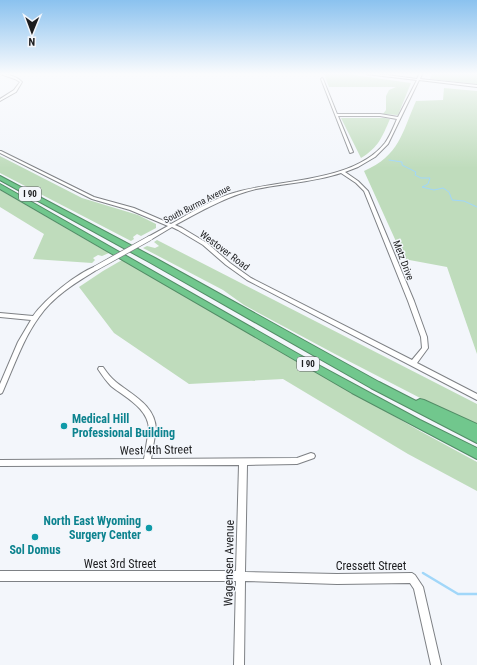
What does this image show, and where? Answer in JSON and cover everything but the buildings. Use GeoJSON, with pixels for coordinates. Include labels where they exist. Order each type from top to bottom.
{"type":"FeatureCollection","features":[{"type":"Feature","properties":{"kind":"highway","name":"I 90"},"geometry":{"type":"LineString","coordinates":[[0,178],[157,263],[309,348],[477,438]]}},
{"type":"Feature","properties":{"kind":"highway","name":"I 90"},"geometry":{"type":"LineString","coordinates":[[0,186],[285,350],[443,438],[477,455]]}},
{"type":"Feature","properties":{"kind":"highway","name":"I 90"},"geometry":{"type":"LineString","coordinates":[[309,348],[477,429]]}},
{"type":"Feature","properties":{"kind":"street"},"geometry":{"type":"LineString","coordinates":[[332,105],[351,152]]}},
{"type":"Feature","properties":{"kind":"street","name":"South Burma Avenue"},"geometry":{"type":"LineString","coordinates":[[0,391],[35,318],[59,293],[74,281],[221,200],[244,191],[342,172],[365,163],[381,151],[406,105]]}},
{"type":"Feature","properties":{"kind":"street"},"geometry":{"type":"LineString","coordinates":[[336,115],[380,115],[400,118]]}},
{"type":"Feature","properties":{"kind":"street","name":"Westover Road"},"geometry":{"type":"LineString","coordinates":[[0,152],[93,198],[132,208],[172,226],[205,244],[228,264],[249,279],[477,397]]}},
{"type":"Feature","properties":{"kind":"street","name":"Metz Drive"},"geometry":{"type":"LineString","coordinates":[[342,172],[358,182],[366,190],[424,337],[425,348],[413,363]]}},
{"type":"Feature","properties":{"kind":"street"},"geometry":{"type":"LineString","coordinates":[[0,315],[35,318]]}},
{"type":"Feature","properties":{"kind":"street"},"geometry":{"type":"LineString","coordinates":[[101,369],[105,378],[143,407],[148,414],[152,424],[147,462]]}},
{"type":"Feature","properties":{"kind":"street","name":"West 4th Street"},"geometry":{"type":"LineString","coordinates":[[0,463],[296,461],[311,456]]}},
{"type":"Feature","properties":{"kind":"street","name":"Wagensen Avenue"},"geometry":{"type":"LineString","coordinates":[[239,665],[242,461]]}},
{"type":"Feature","properties":{"kind":"street","name":"West 3rd Street"},"geometry":{"type":"LineString","coordinates":[[0,576],[240,576]]}},
{"type":"Feature","properties":{"kind":"street","name":"Cressett Street"},"geometry":{"type":"LineString","coordinates":[[240,576],[329,579],[412,578],[418,587],[436,665]]}},
{"type":"Feature","properties":{"kind":"green space"},"geometry":{"type":"Polygon","coordinates":[[[386,105],[402,105],[398,115],[383,114],[386,110],[386,105]]]}},
{"type":"Feature","properties":{"kind":"green space"},"geometry":{"type":"Polygon","coordinates":[[[414,105],[477,105],[477,354],[447,267],[404,259],[364,171],[376,165],[385,158],[392,151],[403,133],[414,105]]]}},
{"type":"Feature","properties":{"kind":"green space"},"geometry":{"type":"Polygon","coordinates":[[[341,118],[390,119],[376,146],[361,158],[341,118]]]}},
{"type":"Feature","properties":{"kind":"green space"},"geometry":{"type":"Polygon","coordinates":[[[0,156],[82,198],[138,215],[156,224],[156,228],[141,236],[137,234],[131,241],[0,173],[0,156]]]}},
{"type":"Feature","properties":{"kind":"green space"},"geometry":{"type":"Polygon","coordinates":[[[0,190],[109,253],[102,256],[98,255],[93,258],[95,260],[92,263],[33,259],[44,234],[0,207],[0,190]]]}},
{"type":"Feature","properties":{"kind":"green space"},"geometry":{"type":"Polygon","coordinates":[[[157,240],[477,404],[477,424],[426,401],[335,354],[244,305],[223,290],[143,248],[147,246],[155,248],[159,246],[154,242],[157,240]]]}},
{"type":"Feature","properties":{"kind":"green space"},"geometry":{"type":"Polygon","coordinates":[[[122,260],[420,431],[477,462],[477,491],[408,454],[283,379],[189,384],[114,333],[79,287],[122,260]]]}},
{"type":"Feature","properties":{"kind":"waterway"},"geometry":{"type":"LineString","coordinates":[[389,160],[402,162],[402,165],[416,172],[415,175],[421,178],[430,178],[428,184],[422,187],[434,190],[443,188],[449,192],[452,200],[464,201],[477,207]]}},
{"type":"Feature","properties":{"kind":"waterway"},"geometry":{"type":"LineString","coordinates":[[423,573],[458,594],[477,594]]}},
{"type":"Feature","properties":{"kind":"place","name":"Medical Hill Professional Building"},"geometry":{"type":"Point","coordinates":[64,426]}},
{"type":"Feature","properties":{"kind":"place","name":"North East Wyoming Surgery Center"},"geometry":{"type":"Point","coordinates":[149,528]}},
{"type":"Feature","properties":{"kind":"place","name":"Sol Domus"},"geometry":{"type":"Point","coordinates":[35,537]}}]}
